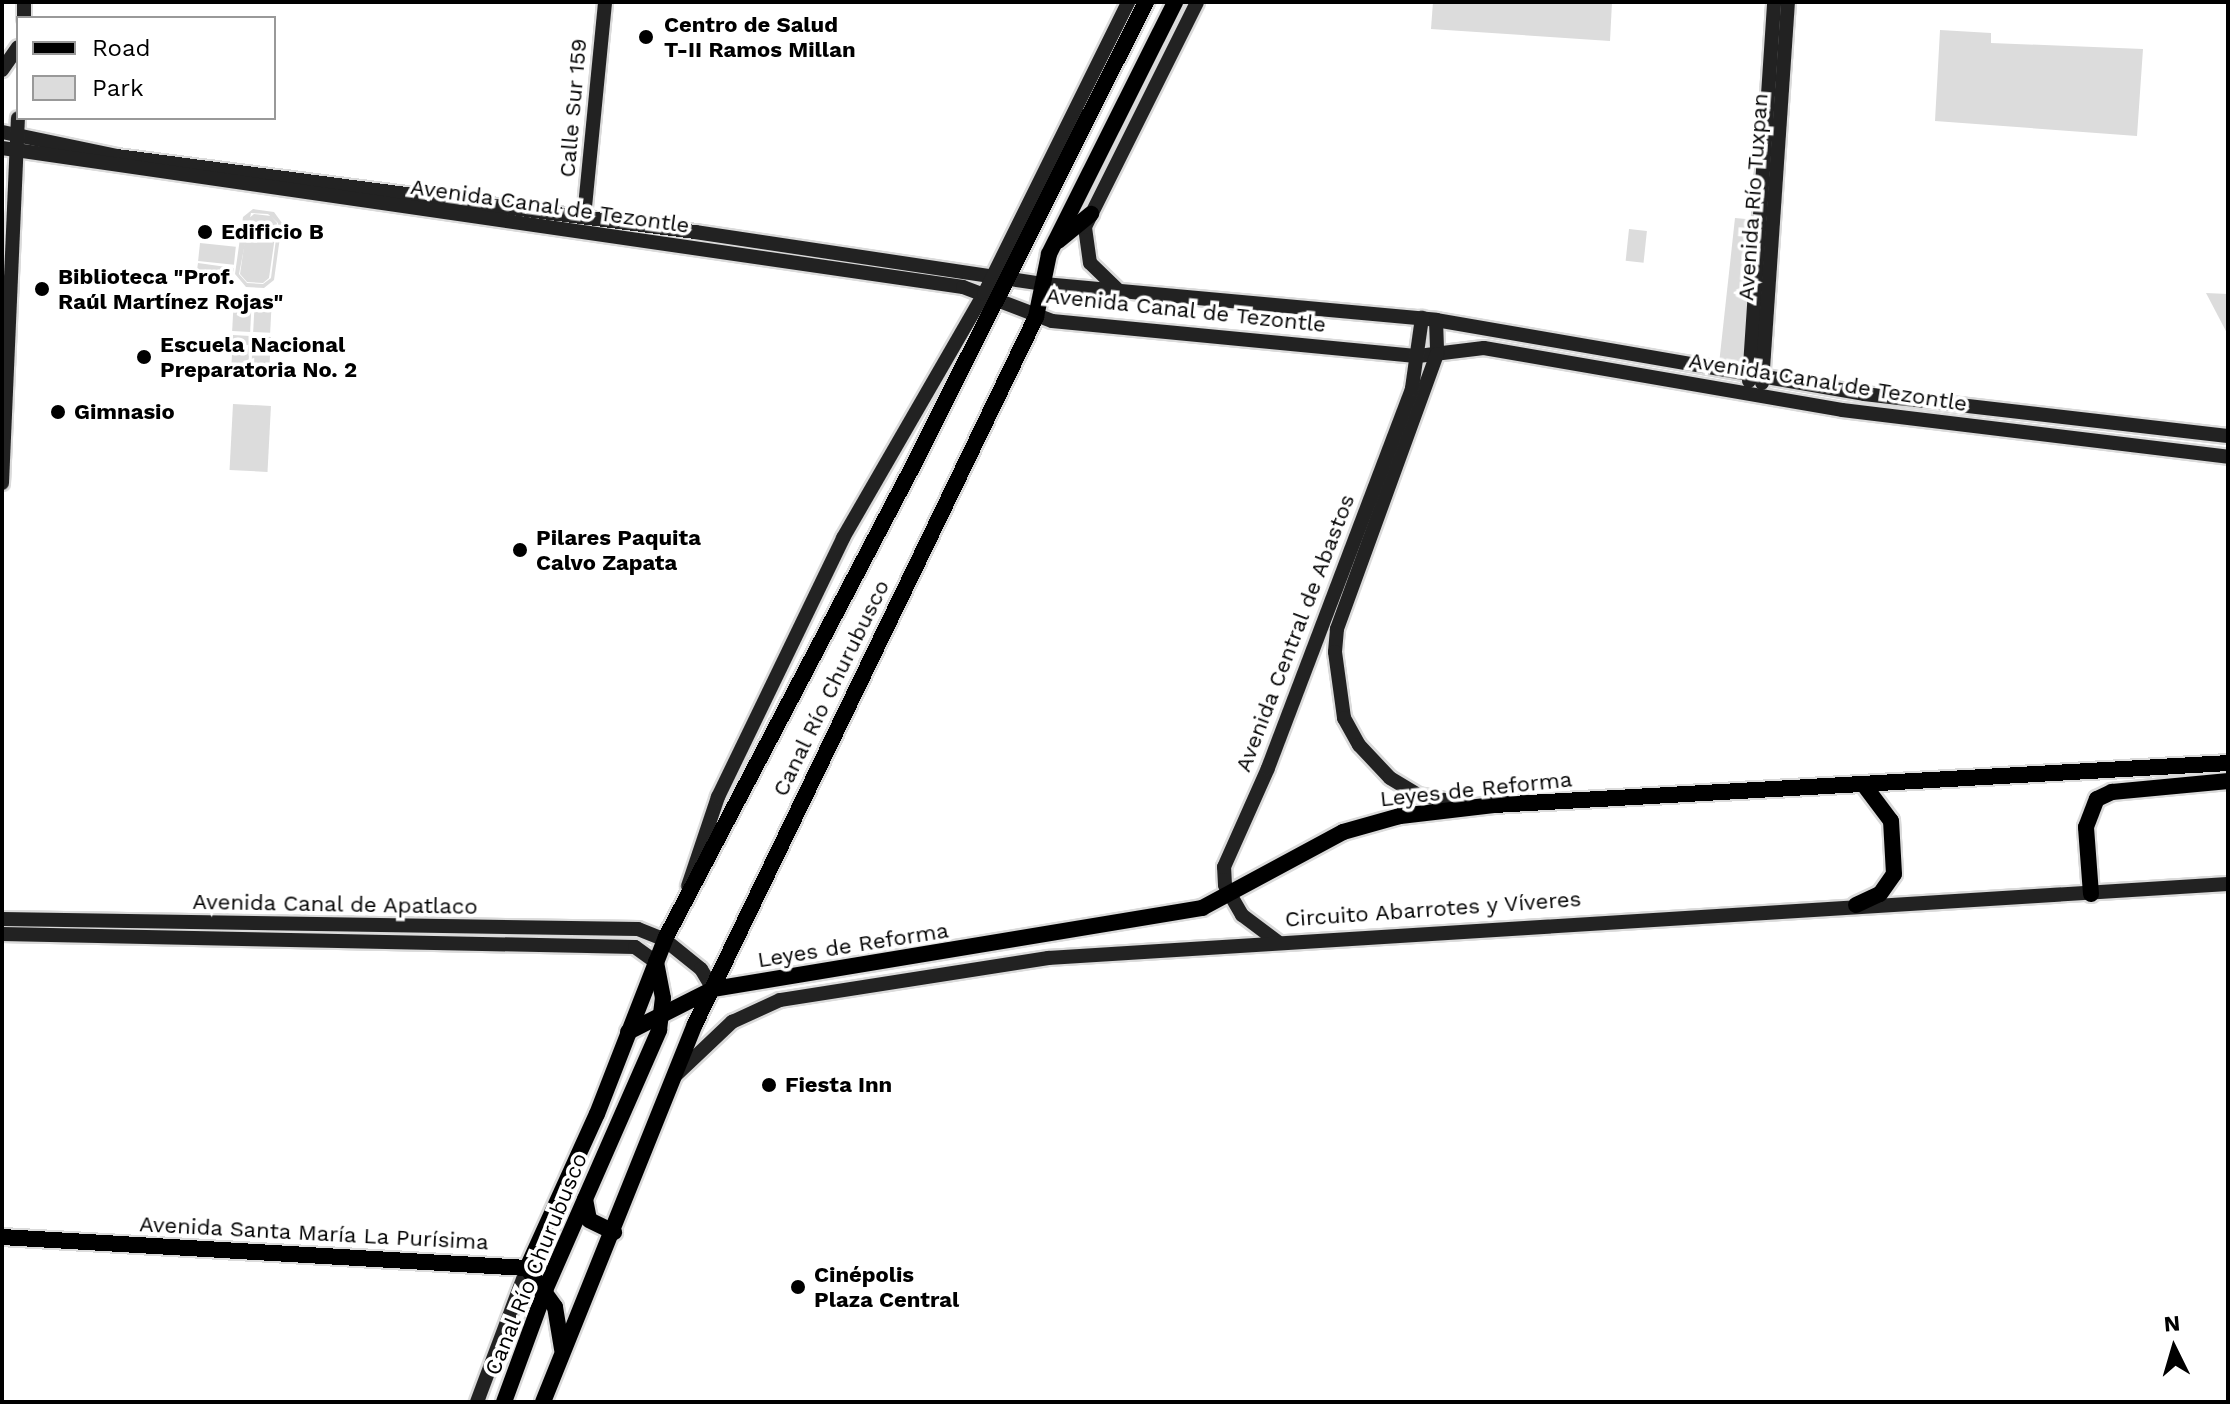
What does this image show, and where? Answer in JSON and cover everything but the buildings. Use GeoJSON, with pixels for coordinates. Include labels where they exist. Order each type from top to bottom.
{"type":"FeatureCollection","features":[{"type":"Feature","properties":{"kind":"main road","name":"Calle Sur 159"},"geometry":{"type":"LineString","coordinates":[[584,217],[605,2]]}},
{"type":"Feature","properties":{"kind":"main road","name":"Canal Río Churubusco"},"geometry":{"type":"LineString","coordinates":[[543,1402],[614,1232],[672,1079],[1036,317],[1054,244],[1175,2]]}},
{"type":"Feature","properties":{"kind":"main road"},"geometry":{"type":"LineString","coordinates":[[1117,289],[1087,256],[1084,234],[1091,214],[1197,2]]}},
{"type":"Feature","properties":{"kind":"main road","name":"Avenida Río Tuxpan"},"geometry":{"type":"LineString","coordinates":[[1772,143],[1774,2]]}},
{"type":"Feature","properties":{"kind":"main road","name":"Avenida Río Tuxpan"},"geometry":{"type":"LineString","coordinates":[[1760,395],[1756,374],[1772,143],[1788,2]]}},
{"type":"Feature","properties":{"kind":"main road","name":"Canal Río Churubusco"},"geometry":{"type":"LineString","coordinates":[[477,1402],[527,1268],[665,940],[1139,4]]}},
{"type":"Feature","properties":{"kind":"main road"},"geometry":{"type":"LineString","coordinates":[[2,70],[16,50]]}},
{"type":"Feature","properties":{"kind":"main road","name":"Avenida Canal de Tezontle"},"geometry":{"type":"LineString","coordinates":[[9,134],[117,156],[584,217],[1044,284],[1429,319],[1780,379],[2228,436]]}},
{"type":"Feature","properties":{"kind":"main road"},"geometry":{"type":"LineString","coordinates":[[2,483],[14,217],[9,134]]}},
{"type":"Feature","properties":{"kind":"main road","name":"Avenida Canal de Tezontle"},"geometry":{"type":"LineString","coordinates":[[9,150],[882,274],[991,297],[1036,317],[1418,356],[1484,348],[1882,416],[2228,457]]}},
{"type":"Feature","properties":{"kind":"main road"},"geometry":{"type":"LineString","coordinates":[[2,188],[14,217]]}},
{"type":"Feature","properties":{"kind":"main road"},"geometry":{"type":"LineString","coordinates":[[1054,244],[1091,214]]}},
{"type":"Feature","properties":{"kind":"main road","name":"Canal Río Churubusco"},"geometry":{"type":"LineString","coordinates":[[681,909],[718,797],[843,538],[991,297]]}},
{"type":"Feature","properties":{"kind":"main road","name":"Avenida Central de Abastos"},"geometry":{"type":"LineString","coordinates":[[1429,319],[1437,354],[1337,629],[1337,693],[1359,745],[1390,778],[1418,795],[1448,803],[1494,805]]}},
{"type":"Feature","properties":{"kind":"main road","name":"Avenida Central de Abastos"},"geometry":{"type":"LineString","coordinates":[[1231,897],[1224,867],[1340,581],[1412,388],[1429,319]]}},
{"type":"Feature","properties":{"kind":"main road"},"geometry":{"type":"LineString","coordinates":[[1760,395],[1780,379]]}},
{"type":"Feature","properties":{"kind":"main road","name":"Leyes de Reforma"},"geometry":{"type":"LineString","coordinates":[[628,1032],[663,1011],[713,989],[1202,908],[1231,897],[1302,853],[1372,821],[1494,805],[2228,763]]}},
{"type":"Feature","properties":{"kind":"main road"},"geometry":{"type":"LineString","coordinates":[[2091,894],[2086,827],[2097,799],[2112,792],[2228,781]]}},
{"type":"Feature","properties":{"kind":"main road"},"geometry":{"type":"LineString","coordinates":[[1856,905],[1880,894],[1894,874],[1891,821],[1864,785]]}},
{"type":"Feature","properties":{"kind":"main road","name":"Circuito Abarrotes y Víveres"},"geometry":{"type":"LineString","coordinates":[[672,1079],[732,1022],[792,998],[1048,958],[2228,884]]}},
{"type":"Feature","properties":{"kind":"main road"},"geometry":{"type":"LineString","coordinates":[[1231,897],[1251,925],[1278,942]]}},
{"type":"Feature","properties":{"kind":"main road","name":"Avenida Canal de Apatlaco"},"geometry":{"type":"LineString","coordinates":[[2,919],[638,929],[665,940]]}},
{"type":"Feature","properties":{"kind":"main road"},"geometry":{"type":"LineString","coordinates":[[526,946],[527,929]]}},
{"type":"Feature","properties":{"kind":"main road","name":"Avenida Canal de Apatlaco"},"geometry":{"type":"LineString","coordinates":[[2,934],[635,947],[656,962]]}},
{"type":"Feature","properties":{"kind":"main road"},"geometry":{"type":"LineString","coordinates":[[665,940],[705,973],[713,989]]}},
{"type":"Feature","properties":{"kind":"main road"},"geometry":{"type":"LineString","coordinates":[[656,962],[663,1011]]}},
{"type":"Feature","properties":{"kind":"main road","name":"Canal Río Churubusco"},"geometry":{"type":"LineString","coordinates":[[504,1402],[546,1288],[663,1011]]}},
{"type":"Feature","properties":{"kind":"main road"},"geometry":{"type":"LineString","coordinates":[[585,1197],[589,1220],[614,1232]]}},
{"type":"Feature","properties":{"kind":"main road","name":"Avenida Santa María La Purísima"},"geometry":{"type":"LineString","coordinates":[[2,1237],[527,1268]]}},
{"type":"Feature","properties":{"kind":"main road"},"geometry":{"type":"LineString","coordinates":[[527,1268],[546,1288],[559,1318],[562,1353]]}},
{"type":"Feature","properties":{"kind":"green space"},"geometry":{"type":"Polygon","coordinates":[[[1433,2],[1612,2],[1610,41],[1431,29],[1433,2]]]}},
{"type":"Feature","properties":{"kind":"green space"},"geometry":{"type":"Polygon","coordinates":[[[1940,30],[1991,33],[1991,43],[2143,49],[2137,136],[1935,121],[1940,30]]]}},
{"type":"Feature","properties":{"kind":"green space"},"geometry":{"type":"Polygon","coordinates":[[[253,209],[274,212],[282,223],[274,280],[264,288],[246,287],[235,274],[243,217],[253,209]],[[251,213],[239,274],[247,283],[263,284],[271,278],[278,223],[268,214],[251,213]]]}},
{"type":"Feature","properties":{"kind":"green space"},"geometry":{"type":"Polygon","coordinates":[[[254,214],[271,216],[277,223],[269,278],[263,283],[247,282],[240,274],[248,219],[254,214]]]}},
{"type":"Feature","properties":{"kind":"green space"},"geometry":{"type":"Polygon","coordinates":[[[1735,218],[1757,220],[1748,369],[1719,364],[1735,218]]]}},
{"type":"Feature","properties":{"kind":"green space"},"geometry":{"type":"Polygon","coordinates":[[[1629,229],[1647,231],[1644,263],[1626,261],[1629,229]]]}},
{"type":"Feature","properties":{"kind":"green space"},"geometry":{"type":"Polygon","coordinates":[[[200,243],[236,247],[234,265],[198,261],[200,243]]]}},
{"type":"Feature","properties":{"kind":"green space"},"geometry":{"type":"Polygon","coordinates":[[[198,263],[234,268],[231,286],[195,281],[198,263]]]}},
{"type":"Feature","properties":{"kind":"green space"},"geometry":{"type":"Polygon","coordinates":[[[2206,293],[2228,294],[2228,335],[2206,293]]]}},
{"type":"Feature","properties":{"kind":"green space"},"geometry":{"type":"Polygon","coordinates":[[[234,296],[252,297],[250,332],[232,331],[234,296]]]}},
{"type":"Feature","properties":{"kind":"green space"},"geometry":{"type":"Polygon","coordinates":[[[255,297],[272,298],[270,333],[253,332],[255,297]]]}},
{"type":"Feature","properties":{"kind":"green space"},"geometry":{"type":"Polygon","coordinates":[[[233,335],[250,336],[248,371],[231,370],[233,335]]]}},
{"type":"Feature","properties":{"kind":"green space"},"geometry":{"type":"Polygon","coordinates":[[[253,336],[271,337],[269,371],[251,370],[253,336]]]}},
{"type":"Feature","properties":{"kind":"green space"},"geometry":{"type":"Polygon","coordinates":[[[233,404],[271,406],[267,472],[230,470],[233,404]]]}},
{"type":"Feature","properties":{"kind":"place","name":"Centro de Salud T-II Ramos Millan"},"geometry":{"type":"Point","coordinates":[646,37]}},
{"type":"Feature","properties":{"kind":"place","name":"Edificio B"},"geometry":{"type":"Point","coordinates":[205,232]}},
{"type":"Feature","properties":{"kind":"place","name":"Biblioteca \"Prof. Raúl Martínez Rojas\""},"geometry":{"type":"Point","coordinates":[42,289]}},
{"type":"Feature","properties":{"kind":"place","name":"Escuela Nacional Preparatoria No. 2"},"geometry":{"type":"Point","coordinates":[144,357]}},
{"type":"Feature","properties":{"kind":"place","name":"Gimnasio"},"geometry":{"type":"Point","coordinates":[58,412]}},
{"type":"Feature","properties":{"kind":"place","name":"Pilares Paquita Calvo Zapata"},"geometry":{"type":"Point","coordinates":[520,550]}},
{"type":"Feature","properties":{"kind":"place","name":"Fiesta Inn"},"geometry":{"type":"Point","coordinates":[769,1085]}},
{"type":"Feature","properties":{"kind":"place","name":"Cinépolis Plaza Central"},"geometry":{"type":"Point","coordinates":[798,1287]}}]}
